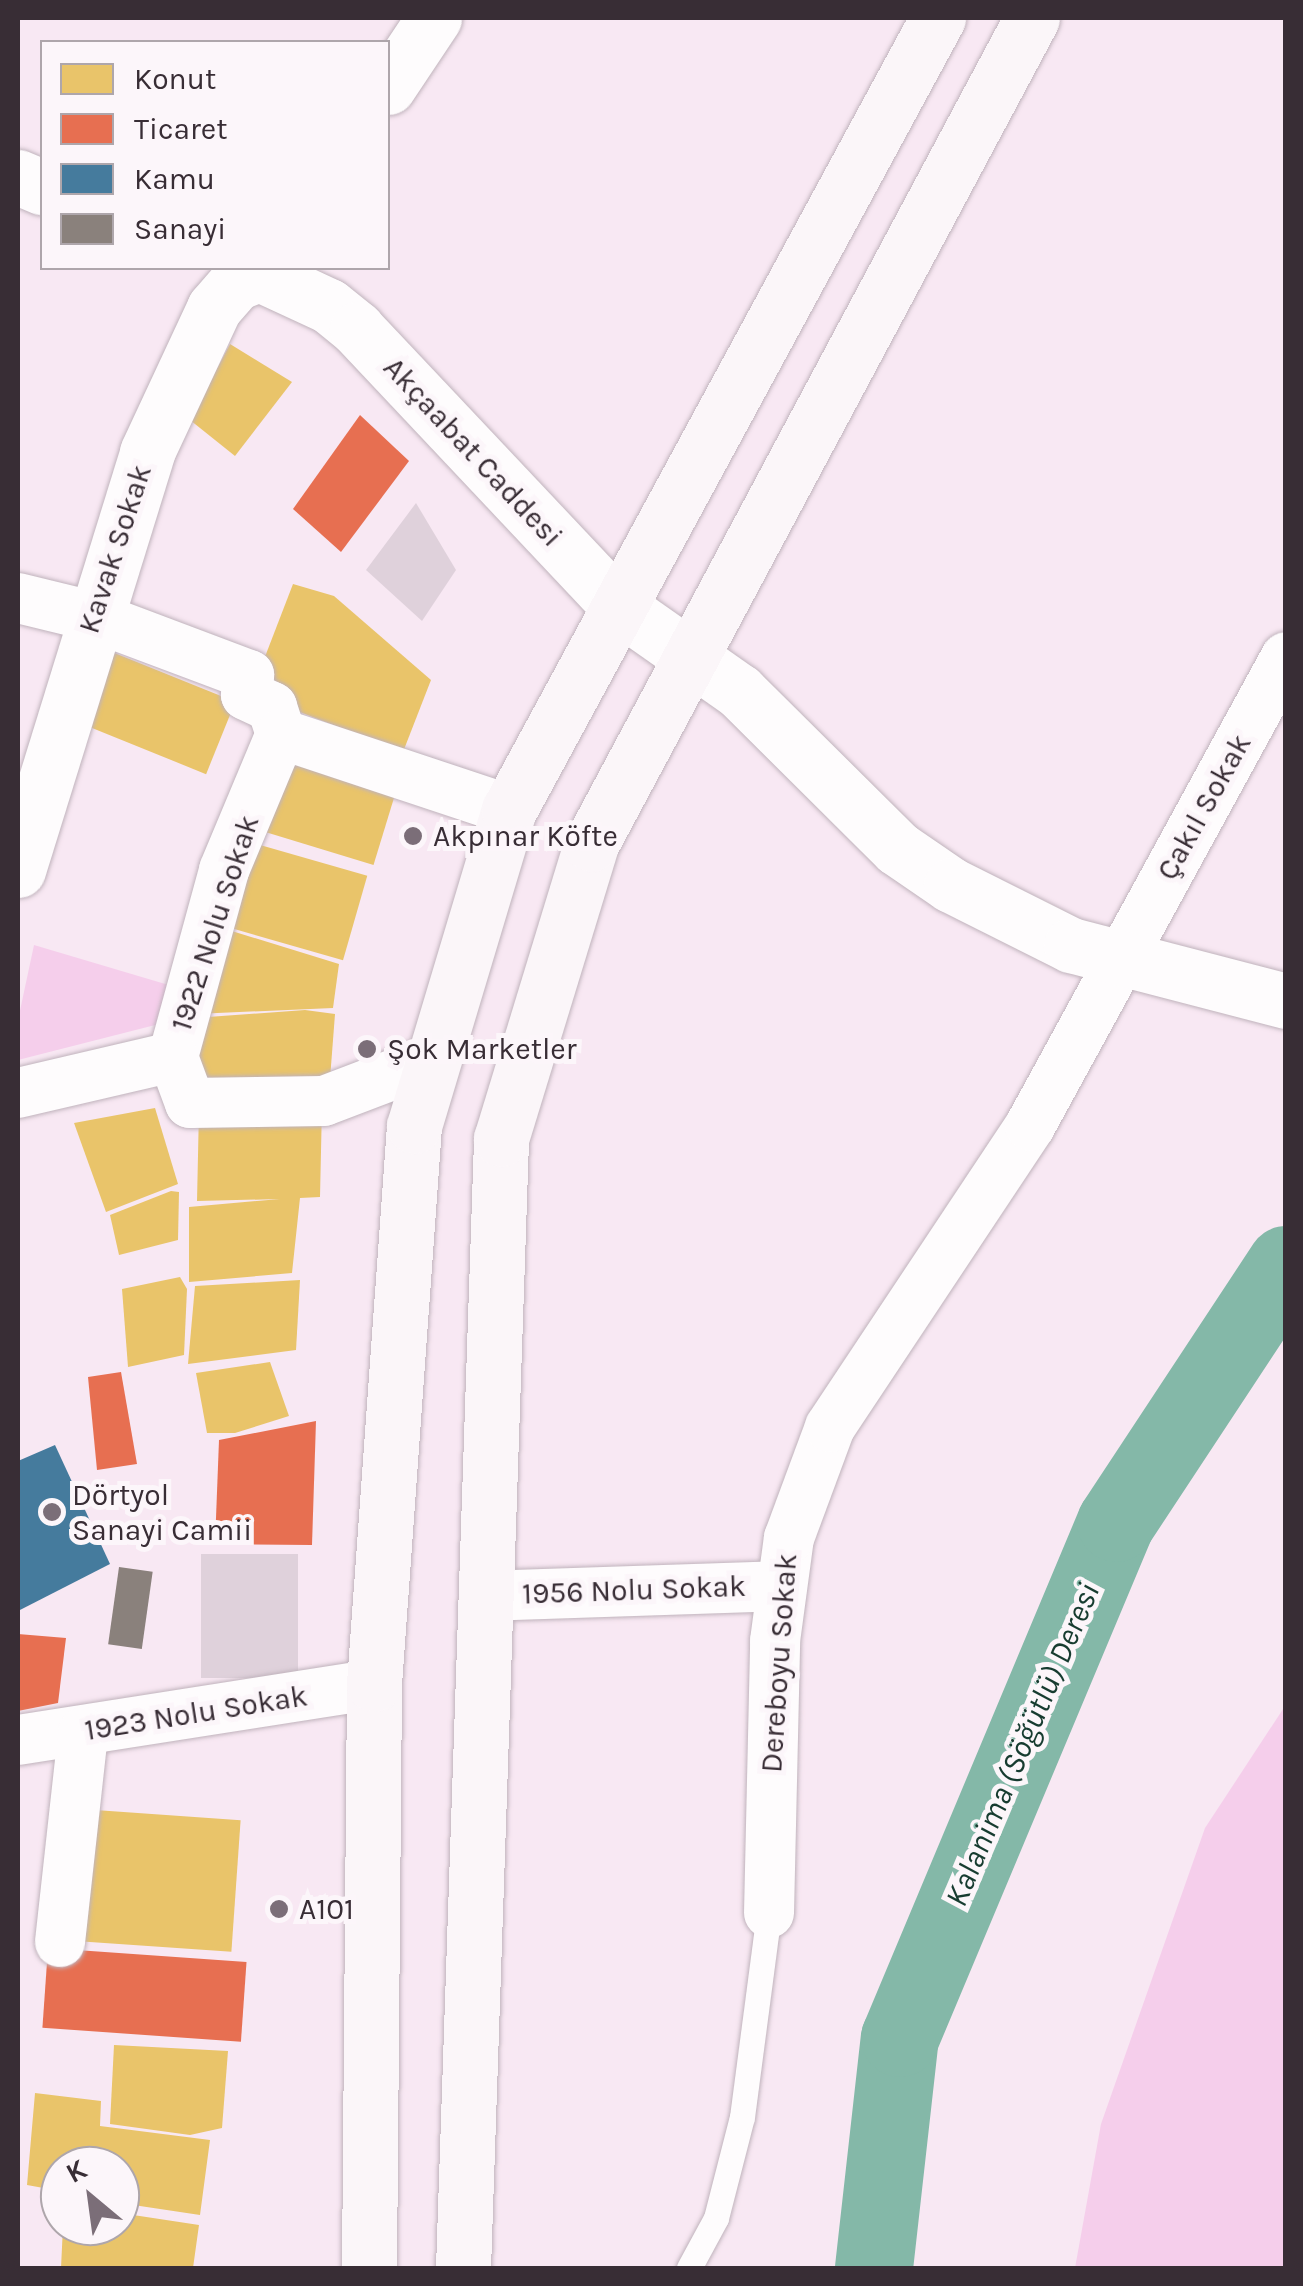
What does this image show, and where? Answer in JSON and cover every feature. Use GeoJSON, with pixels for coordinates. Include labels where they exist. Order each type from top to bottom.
{"type":"FeatureCollection","features":[{"type":"Feature","properties":{"kind":"main road"},"geometry":{"type":"LineString","coordinates":[[369,2268],[374,1684],[414,1126],[509,810],[938,18]]}},
{"type":"Feature","properties":{"kind":"main road"},"geometry":{"type":"LineString","coordinates":[[463,2268],[501,1139],[591,844],[688,654],[1032,18]]}},
{"type":"Feature","properties":{"kind":"street"},"geometry":{"type":"LineString","coordinates":[[390,84],[434,18]]}},
{"type":"Feature","properties":{"kind":"street","name":"Akçaabat Caddesi"},"geometry":{"type":"LineString","coordinates":[[262,270],[329,306],[357,329],[618,606],[739,691],[897,848],[999,911],[1072,945],[1286,1001]]}},
{"type":"Feature","properties":{"kind":"street","name":"Kavak Sokak"},"geometry":{"type":"LineString","coordinates":[[18,870],[92,616],[147,452],[206,323],[236,283],[262,270]]}},
{"type":"Feature","properties":{"kind":"street"},"geometry":{"type":"LineString","coordinates":[[18,598],[92,616],[249,675],[246,695],[272,707],[281,734],[509,810]]}},
{"type":"Feature","properties":{"kind":"street","name":"Çakıl Sokak"},"geometry":{"type":"LineString","coordinates":[[1121,958],[1286,657]]}},
{"type":"Feature","properties":{"kind":"street","name":"1922 Nolu Sokak"},"geometry":{"type":"LineString","coordinates":[[281,734],[224,870],[173,1057],[190,1103],[324,1102],[434,1060]]}},
{"type":"Feature","properties":{"kind":"street","name":"Dereboyu Sokak"},"geometry":{"type":"LineString","coordinates":[[768,1913],[772,1713],[782,1586],[789,1538],[830,1427],[1030,1126],[1121,958]]}},
{"type":"Feature","properties":{"kind":"street","name":"1922 Nolu Sokak"},"geometry":{"type":"LineString","coordinates":[[18,1094],[173,1057]]}},
{"type":"Feature","properties":{"kind":"street","name":"1956 Nolu Sokak"},"geometry":{"type":"LineString","coordinates":[[486,1596],[782,1586]]}},
{"type":"Feature","properties":{"kind":"street","name":"1923 Nolu Sokak"},"geometry":{"type":"LineString","coordinates":[[18,1740],[374,1684]]}},
{"type":"Feature","properties":{"kind":"street"},"geometry":{"type":"LineString","coordinates":[[60,1942],[83,1732]]}},
{"type":"Feature","properties":{"kind":"lane","name":"Dereboyu Sokak"},"geometry":{"type":"LineString","coordinates":[[689,2268],[716,2218],[742,2117],[768,1913]]}},
{"type":"Feature","properties":{"kind":"shaded area"},"geometry":{"type":"Polygon","coordinates":[[[34,945],[172,986],[163,1023],[18,1060],[18,1020],[34,945]]]}},
{"type":"Feature","properties":{"kind":"shaded area"},"geometry":{"type":"Polygon","coordinates":[[[1285,1706],[1285,2268],[1075,2268],[1101,2124],[1205,1828],[1285,1706]]]}},
{"type":"Feature","properties":{"kind":"building: Konut"},"geometry":{"type":"Polygon","coordinates":[[[230,344],[292,382],[235,456],[190,420],[230,344]]]}},
{"type":"Feature","properties":{"kind":"building: Konut"},"geometry":{"type":"Polygon","coordinates":[[[293,584],[334,596],[431,680],[403,752],[251,693],[293,584]]]}},
{"type":"Feature","properties":{"kind":"building: Konut"},"geometry":{"type":"Polygon","coordinates":[[[112,652],[235,702],[206,774],[83,724],[112,652]]]}},
{"type":"Feature","properties":{"kind":"building: Konut"},"geometry":{"type":"Polygon","coordinates":[[[287,758],[396,791],[374,865],[264,832],[287,758]]]}},
{"type":"Feature","properties":{"kind":"building: Konut"},"geometry":{"type":"Polygon","coordinates":[[[250,842],[367,876],[343,960],[226,927],[250,842]]]}},
{"type":"Feature","properties":{"kind":"building: Konut"},"geometry":{"type":"Polygon","coordinates":[[[222,928],[339,964],[333,1008],[195,1014],[222,928]]]}},
{"type":"Feature","properties":{"kind":"building: Konut"},"geometry":{"type":"Polygon","coordinates":[[[305,1010],[335,1014],[329,1092],[198,1095],[194,1018],[305,1010]]]}},
{"type":"Feature","properties":{"kind":"building: Konut"},"geometry":{"type":"Polygon","coordinates":[[[322,1106],[320,1197],[300,1198],[292,1273],[189,1282],[189,1207],[280,1199],[197,1201],[199,1109],[322,1106]]]}},
{"type":"Feature","properties":{"kind":"building: Konut"},"geometry":{"type":"Polygon","coordinates":[[[155,1108],[178,1184],[106,1212],[74,1123],[155,1108]]]}},
{"type":"Feature","properties":{"kind":"building: Konut"},"geometry":{"type":"Polygon","coordinates":[[[171,1191],[179,1192],[178,1240],[119,1255],[110,1215],[171,1191]]]}},
{"type":"Feature","properties":{"kind":"building: Konut"},"geometry":{"type":"Polygon","coordinates":[[[180,1277],[187,1289],[184,1355],[128,1367],[122,1289],[180,1277]]]}},
{"type":"Feature","properties":{"kind":"building: Konut"},"geometry":{"type":"Polygon","coordinates":[[[300,1280],[296,1350],[188,1364],[195,1286],[300,1280]]]}},
{"type":"Feature","properties":{"kind":"building: Konut"},"geometry":{"type":"Polygon","coordinates":[[[270,1362],[289,1416],[235,1433],[207,1433],[196,1373],[270,1362]]]}},
{"type":"Feature","properties":{"kind":"building: Konut"},"geometry":{"type":"Polygon","coordinates":[[[81,1809],[241,1820],[231,1952],[72,1941],[81,1809]]]}},
{"type":"Feature","properties":{"kind":"building: Konut"},"geometry":{"type":"Polygon","coordinates":[[[114,2045],[228,2051],[222,2128],[190,2135],[110,2124],[114,2045]]]}},
{"type":"Feature","properties":{"kind":"building: Konut"},"geometry":{"type":"Polygon","coordinates":[[[35,2093],[101,2101],[100,2126],[210,2140],[200,2215],[140,2206],[140,2146],[40,2146],[40,2187],[27,2185],[35,2093]]]}},
{"type":"Feature","properties":{"kind":"building: Konut"},"geometry":{"type":"Polygon","coordinates":[[[140,2216],[199,2225],[193,2268],[61,2268],[62,2246],[140,2246],[140,2216]]]}},
{"type":"Feature","properties":{"kind":"building: Ticaret"},"geometry":{"type":"Polygon","coordinates":[[[360,415],[409,461],[341,552],[293,509],[360,415]]]}},
{"type":"Feature","properties":{"kind":"building: Ticaret"},"geometry":{"type":"Polygon","coordinates":[[[121,1372],[137,1464],[97,1470],[88,1377],[121,1372]]]}},
{"type":"Feature","properties":{"kind":"building: Ticaret"},"geometry":{"type":"Polygon","coordinates":[[[316,1421],[312,1545],[215,1544],[219,1440],[316,1421]]]}},
{"type":"Feature","properties":{"kind":"building: Ticaret"},"geometry":{"type":"Polygon","coordinates":[[[18,1634],[66,1638],[58,1703],[18,1711],[18,1634]]]}},
{"type":"Feature","properties":{"kind":"building: Ticaret"},"geometry":{"type":"Polygon","coordinates":[[[48,1948],[247,1962],[241,2042],[42,2028],[48,1948]]]}},
{"type":"Feature","properties":{"kind":"building: Kamu","name":"Dörtyol Sanayi Camii"},"geometry":{"type":"Polygon","coordinates":[[[55,1445],[110,1564],[18,1611],[18,1461],[55,1445]]]}},
{"type":"Feature","properties":{"kind":"building: Sanayi"},"geometry":{"type":"Polygon","coordinates":[[[119,1567],[153,1572],[142,1649],[108,1644],[119,1567]]]}},
{"type":"Feature","properties":{"kind":"building: Diğer"},"geometry":{"type":"Polygon","coordinates":[[[416,503],[456,570],[422,621],[366,570],[416,503]]]}},
{"type":"Feature","properties":{"kind":"building: Diğer"},"geometry":{"type":"Polygon","coordinates":[[[201,1554],[298,1554],[298,1678],[201,1678],[201,1554]]]}},
{"type":"Feature","properties":{"kind":"waterway","name":"Kalanima (Söğütlü) Deresi"},"geometry":{"type":"LineString","coordinates":[[874,2268],[900,2038],[1116,1523],[1286,1265]]}},
{"type":"Feature","properties":{"kind":"place","name":"Akpınar Köfte"},"geometry":{"type":"Point","coordinates":[413,836]}},
{"type":"Feature","properties":{"kind":"place","name":"Şok Marketler"},"geometry":{"type":"Point","coordinates":[367,1049]}},
{"type":"Feature","properties":{"kind":"place","name":"Dörtyol Sanayi Camii"},"geometry":{"type":"Point","coordinates":[52,1512]}},
{"type":"Feature","properties":{"kind":"place","name":"A101"},"geometry":{"type":"Point","coordinates":[279,1909]}}]}
